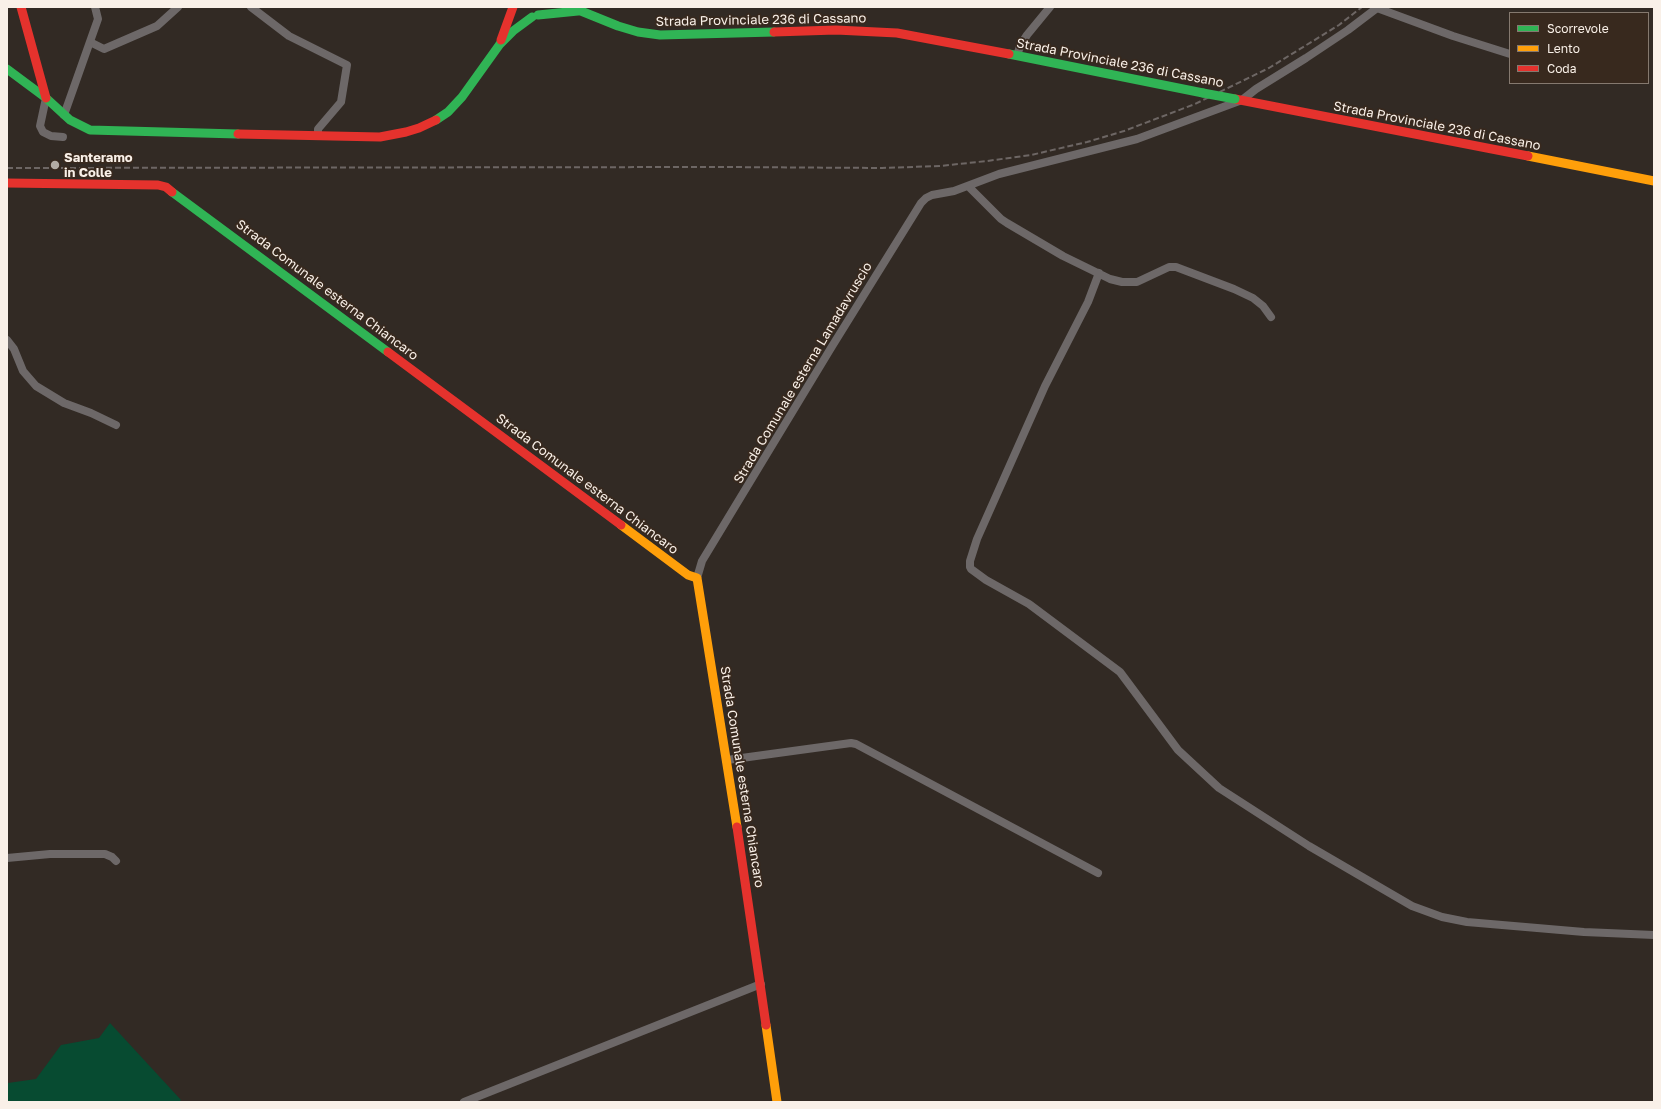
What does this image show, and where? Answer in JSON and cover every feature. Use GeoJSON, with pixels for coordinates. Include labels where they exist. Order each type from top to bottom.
{"type":"FeatureCollection","features":[{"type":"Feature","properties":{"kind":"main road"},"geometry":{"type":"LineString","coordinates":[[21,7],[46,98]]}},
{"type":"Feature","properties":{"kind":"main road"},"geometry":{"type":"LineString","coordinates":[[500,44],[513,7]]}},
{"type":"Feature","properties":{"kind":"main road"},"geometry":{"type":"LineString","coordinates":[[516,7],[522,14],[535,16],[574,9]]}},
{"type":"Feature","properties":{"kind":"main road"},"geometry":{"type":"LineString","coordinates":[[7,69],[46,98],[70,120],[90,130],[99,132],[380,137],[406,132],[434,121],[456,105],[500,44],[513,32],[546,7]]}},
{"type":"Feature","properties":{"kind":"main road","name":"Strada Provinciale 236 di Cassano"},"geometry":{"type":"LineString","coordinates":[[574,9],[618,26],[651,34],[681,35],[836,30],[911,35],[1654,181]]}},
{"type":"Feature","properties":{"kind":"main road","name":"Strada Comunale esterna Chiancaro"},"geometry":{"type":"LineString","coordinates":[[7,184],[158,185],[166,187],[688,575],[697,578],[727,760],[761,984],[777,1102]]}},
{"type":"Feature","properties":{"kind":"street"},"geometry":{"type":"LineString","coordinates":[[64,115],[98,19],[95,7]]}},
{"type":"Feature","properties":{"kind":"street"},"geometry":{"type":"LineString","coordinates":[[90,42],[104,49],[157,26],[178,7]]}},
{"type":"Feature","properties":{"kind":"street"},"geometry":{"type":"LineString","coordinates":[[251,7],[289,36],[347,64],[340,102],[318,129],[318,135]]}},
{"type":"Feature","properties":{"kind":"street"},"geometry":{"type":"LineString","coordinates":[[1017,56],[1020,46],[1027,35],[1050,7]]}},
{"type":"Feature","properties":{"kind":"street","name":"Strada Comunale esterna Lamadavruscio"},"geometry":{"type":"LineString","coordinates":[[697,578],[702,561],[921,203],[932,195],[968,186],[998,174],[1137,139],[1238,100],[1306,58],[1348,30],[1377,8],[1453,36],[1509,54]]}},
{"type":"Feature","properties":{"kind":"street"},"geometry":{"type":"LineString","coordinates":[[46,98],[40,126],[43,132],[51,136],[63,137]]}},
{"type":"Feature","properties":{"kind":"street"},"geometry":{"type":"LineString","coordinates":[[968,186],[1001,219],[1063,256],[1099,274],[1122,282],[1131,283],[1137,282],[1169,267],[1176,267],[1234,289],[1253,298],[1263,306],[1271,317]]}},
{"type":"Feature","properties":{"kind":"street"},"geometry":{"type":"LineString","coordinates":[[1099,274],[1088,302],[1042,393],[977,539],[970,561],[971,569],[986,580],[1030,604],[1120,672],[1178,750],[1219,788],[1303,842],[1412,906],[1442,917],[1467,922],[1584,932],[1654,935]]}},
{"type":"Feature","properties":{"kind":"street"},"geometry":{"type":"LineString","coordinates":[[7,340],[14,349],[23,371],[40,389],[64,403],[91,413],[116,425]]}},
{"type":"Feature","properties":{"kind":"street"},"geometry":{"type":"LineString","coordinates":[[727,760],[851,743],[856,744],[1098,873]]}},
{"type":"Feature","properties":{"kind":"street"},"geometry":{"type":"LineString","coordinates":[[7,858],[50,854],[105,854],[112,857],[116,861]]}},
{"type":"Feature","properties":{"kind":"street"},"geometry":{"type":"LineString","coordinates":[[464,1102],[761,984]]}},
{"type":"Feature","properties":{"kind":"green space"},"geometry":{"type":"Polygon","coordinates":[[[110,1023],[181,1100],[179,1102],[8,1102],[8,1083],[36,1079],[61,1045],[99,1038],[110,1023]]]}},
{"type":"Feature","properties":{"kind":"railway"},"geometry":{"type":"LineString","coordinates":[[7,168],[882,168],[940,166],[987,161],[1031,155],[1087,142],[1124,131],[1195,104],[1269,68],[1339,25],[1362,7]]}},
{"type":"Feature","properties":{"kind":"traffic: fast"},"geometry":{"type":"LineString","coordinates":[[571,7],[618,26],[638,32],[660,35],[774,32]]}},
{"type":"Feature","properties":{"kind":"traffic: fast"},"geometry":{"type":"LineString","coordinates":[[538,15],[578,11]]}},
{"type":"Feature","properties":{"kind":"traffic: fast"},"geometry":{"type":"LineString","coordinates":[[436,120],[448,112],[462,97],[500,44],[513,31],[532,17]]}},
{"type":"Feature","properties":{"kind":"traffic: fast"},"geometry":{"type":"LineString","coordinates":[[1009,54],[1203,93]]}},
{"type":"Feature","properties":{"kind":"traffic: fast"},"geometry":{"type":"LineString","coordinates":[[7,69],[46,98],[70,120],[90,130],[238,134]]}},
{"type":"Feature","properties":{"kind":"traffic: fast"},"geometry":{"type":"LineString","coordinates":[[1203,93],[1235,99]]}},
{"type":"Feature","properties":{"kind":"traffic: fast"},"geometry":{"type":"LineString","coordinates":[[172,192],[388,352]]}},
{"type":"Feature","properties":{"kind":"traffic: slow"},"geometry":{"type":"LineString","coordinates":[[1528,156],[1654,181]]}},
{"type":"Feature","properties":{"kind":"traffic: slow"},"geometry":{"type":"LineString","coordinates":[[621,525],[688,575],[697,578],[737,827]]}},
{"type":"Feature","properties":{"kind":"traffic: slow"},"geometry":{"type":"LineString","coordinates":[[766,1025],[777,1102]]}},
{"type":"Feature","properties":{"kind":"traffic: jam"},"geometry":{"type":"LineString","coordinates":[[21,7],[46,98]]}},
{"type":"Feature","properties":{"kind":"traffic: jam"},"geometry":{"type":"LineString","coordinates":[[501,40],[513,7]]}},
{"type":"Feature","properties":{"kind":"traffic: jam"},"geometry":{"type":"LineString","coordinates":[[774,32],[836,30],[897,33],[1009,54]]}},
{"type":"Feature","properties":{"kind":"traffic: jam"},"geometry":{"type":"LineString","coordinates":[[1235,99],[1528,156]]}},
{"type":"Feature","properties":{"kind":"traffic: jam"},"geometry":{"type":"LineString","coordinates":[[238,134],[380,137],[406,132],[436,120]]}},
{"type":"Feature","properties":{"kind":"traffic: jam"},"geometry":{"type":"LineString","coordinates":[[7,183],[158,185],[166,187],[172,192]]}},
{"type":"Feature","properties":{"kind":"traffic: jam"},"geometry":{"type":"LineString","coordinates":[[388,352],[621,525]]}},
{"type":"Feature","properties":{"kind":"traffic: jam"},"geometry":{"type":"LineString","coordinates":[[737,827],[766,1025]]}},
{"type":"Feature","properties":{"kind":"place","name":"Santeramo in Colle"},"geometry":{"type":"Point","coordinates":[55,165]}}]}
